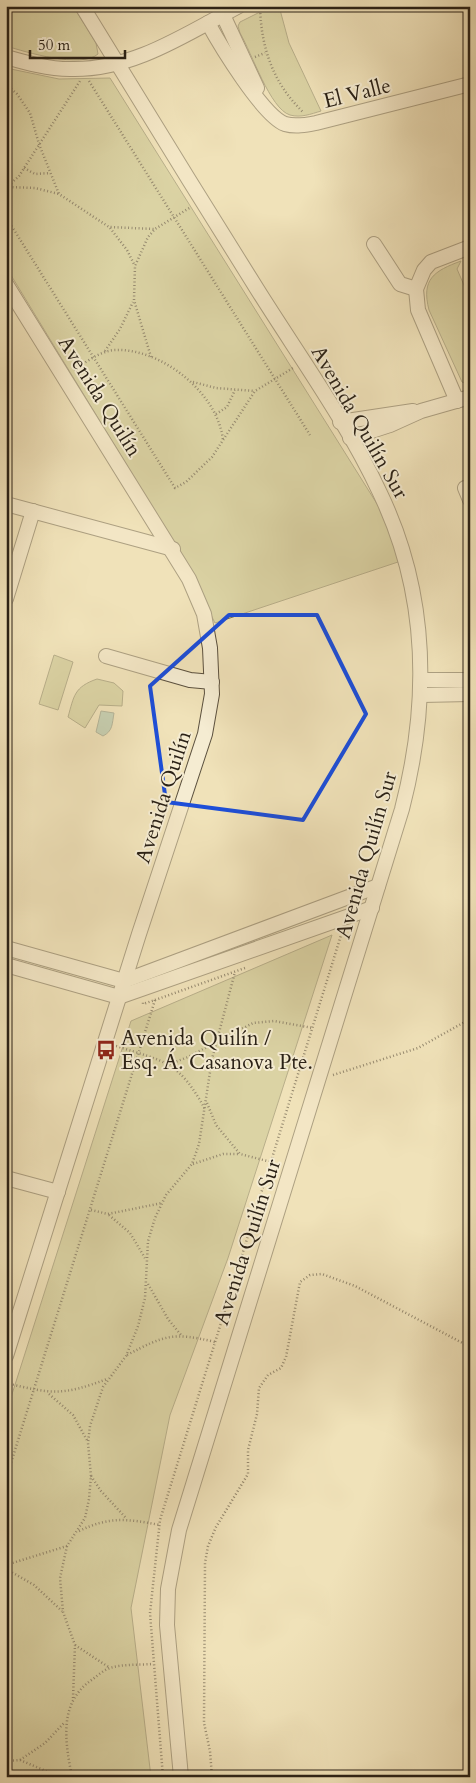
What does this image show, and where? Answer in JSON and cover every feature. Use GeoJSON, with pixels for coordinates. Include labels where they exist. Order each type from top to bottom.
{"type":"FeatureCollection","features":[{"type":"Feature","properties":{"kind":"street","name":"Avenida Quilín Sur"},"geometry":{"type":"LineString","coordinates":[[82,6],[350,438],[380,492],[406,563],[418,626],[422,680],[422,695],[412,771],[372,908],[179,1530],[168,1589],[167,1624],[181,1777]]}},
{"type":"Feature","properties":{"kind":"street"},"geometry":{"type":"LineString","coordinates":[[6,58],[47,67],[72,69],[118,64],[142,56],[239,6]]}},
{"type":"Feature","properties":{"kind":"street","name":"El Valle"},"geometry":{"type":"LineString","coordinates":[[223,15],[246,60],[261,101]]}},
{"type":"Feature","properties":{"kind":"street","name":"El Valle"},"geometry":{"type":"LineString","coordinates":[[208,23],[228,56],[268,112],[284,123],[298,126],[316,123],[470,84]]}},
{"type":"Feature","properties":{"kind":"street"},"geometry":{"type":"LineString","coordinates":[[374,244],[400,284],[416,289]]}},
{"type":"Feature","properties":{"kind":"street"},"geometry":{"type":"LineString","coordinates":[[350,438],[421,411],[463,399],[418,310],[416,289],[424,270],[431,262],[470,247]]}},
{"type":"Feature","properties":{"kind":"street","name":"Avenida Quilín"},"geometry":{"type":"LineString","coordinates":[[6,284],[173,549],[189,579],[204,614],[210,648],[212,682],[205,734],[124,980],[58,1192],[10,1329],[6,1356]]}},
{"type":"Feature","properties":{"kind":"street"},"geometry":{"type":"LineString","coordinates":[[340,422],[386,413],[421,411]]}},
{"type":"Feature","properties":{"kind":"street"},"geometry":{"type":"LineString","coordinates":[[6,504],[173,549]]}},
{"type":"Feature","properties":{"kind":"street"},"geometry":{"type":"LineString","coordinates":[[6,599],[33,511]]}},
{"type":"Feature","properties":{"kind":"street"},"geometry":{"type":"LineString","coordinates":[[106,656],[190,680],[212,682]]}},
{"type":"Feature","properties":{"kind":"street"},"geometry":{"type":"LineString","coordinates":[[422,680],[470,680]]}},
{"type":"Feature","properties":{"kind":"street"},"geometry":{"type":"LineString","coordinates":[[422,695],[470,694]]}},
{"type":"Feature","properties":{"kind":"street"},"geometry":{"type":"LineString","coordinates":[[6,948],[124,980],[378,886]]}},
{"type":"Feature","properties":{"kind":"street"},"geometry":{"type":"LineString","coordinates":[[6,965],[119,997],[372,908]]}},
{"type":"Feature","properties":{"kind":"street"},"geometry":{"type":"LineString","coordinates":[[6,1178],[58,1192]]}},
{"type":"Feature","properties":{"kind":"path"},"geometry":{"type":"LineString","coordinates":[[260,6],[263,45],[273,72],[295,104],[316,123]]}},
{"type":"Feature","properties":{"kind":"path"},"geometry":{"type":"LineString","coordinates":[[8,187],[24,168],[85,74],[310,435]]}},
{"type":"Feature","properties":{"kind":"path"},"geometry":{"type":"LineString","coordinates":[[6,84],[17,94],[30,113],[39,144],[58,194]]}},
{"type":"Feature","properties":{"kind":"path"},"geometry":{"type":"LineString","coordinates":[[24,168],[36,174],[50,173]]}},
{"type":"Feature","properties":{"kind":"path"},"geometry":{"type":"LineString","coordinates":[[8,187],[35,188],[58,194],[109,227],[127,250],[135,266]]}},
{"type":"Feature","properties":{"kind":"path"},"geometry":{"type":"LineString","coordinates":[[151,357],[134,300],[135,266],[148,237],[155,228],[202,200]]}},
{"type":"Feature","properties":{"kind":"path"},"geometry":{"type":"LineString","coordinates":[[6,218],[175,488],[196,473],[223,442],[255,391],[303,362]]}},
{"type":"Feature","properties":{"kind":"path"},"geometry":{"type":"LineString","coordinates":[[109,227],[155,228]]}},
{"type":"Feature","properties":{"kind":"path"},"geometry":{"type":"LineString","coordinates":[[64,375],[104,352],[124,323],[134,300]]}},
{"type":"Feature","properties":{"kind":"path"},"geometry":{"type":"LineString","coordinates":[[104,352],[126,350],[151,357],[192,382],[235,390],[255,391]]}},
{"type":"Feature","properties":{"kind":"path"},"geometry":{"type":"LineString","coordinates":[[192,382],[216,414],[223,442]]}},
{"type":"Feature","properties":{"kind":"path"},"geometry":{"type":"LineString","coordinates":[[216,414],[227,408],[235,390]]}},
{"type":"Feature","properties":{"kind":"path"},"geometry":{"type":"LineString","coordinates":[[333,937],[342,934]]}},
{"type":"Feature","properties":{"kind":"path"},"geometry":{"type":"LineString","coordinates":[[139,990],[143,1004],[253,965]]}},
{"type":"Feature","properties":{"kind":"path"},"geometry":{"type":"LineString","coordinates":[[72,1777],[66,1721],[73,1698],[75,1645],[63,1612],[60,1578],[67,1546],[78,1532],[85,1518],[91,1476],[88,1443],[95,1407],[108,1378],[126,1356],[138,1326],[147,1282],[146,1259],[148,1241],[155,1218],[162,1202],[192,1164],[199,1144],[216,1043],[235,972]]}},
{"type":"Feature","properties":{"kind":"path"},"geometry":{"type":"LineString","coordinates":[[6,1479],[92,1210],[155,1000]]}},
{"type":"Feature","properties":{"kind":"path"},"geometry":{"type":"LineString","coordinates":[[345,1072],[418,1048],[470,1019]]}},
{"type":"Feature","properties":{"kind":"path"},"geometry":{"type":"LineString","coordinates":[[170,1064],[216,1043],[252,1023],[274,1021],[313,1028]]}},
{"type":"Feature","properties":{"kind":"path"},"geometry":{"type":"LineString","coordinates":[[105,1042],[170,1064],[193,1087],[206,1110]]}},
{"type":"Feature","properties":{"kind":"path"},"geometry":{"type":"LineString","coordinates":[[206,1102],[216,1125],[240,1154]]}},
{"type":"Feature","properties":{"kind":"path"},"geometry":{"type":"LineString","coordinates":[[192,1164],[207,1158],[240,1154],[271,1162]]}},
{"type":"Feature","properties":{"kind":"path"},"geometry":{"type":"LineString","coordinates":[[92,1210],[108,1214],[162,1202]]}},
{"type":"Feature","properties":{"kind":"path"},"geometry":{"type":"LineString","coordinates":[[108,1214],[130,1233],[146,1259]]}},
{"type":"Feature","properties":{"kind":"path"},"geometry":{"type":"LineString","coordinates":[[212,1777],[210,1751],[204,1723],[206,1563],[208,1546],[216,1527],[248,1474],[248,1450],[257,1414],[259,1388],[268,1375],[281,1368],[286,1357],[300,1282],[310,1275],[322,1274],[355,1286],[470,1347]]}},
{"type":"Feature","properties":{"kind":"path"},"geometry":{"type":"LineString","coordinates":[[147,1282],[168,1319],[182,1335]]}},
{"type":"Feature","properties":{"kind":"path"},"geometry":{"type":"LineString","coordinates":[[126,1356],[154,1341],[182,1335],[215,1342]]}},
{"type":"Feature","properties":{"kind":"path"},"geometry":{"type":"LineString","coordinates":[[6,1383],[48,1393],[67,1392],[108,1378]]}},
{"type":"Feature","properties":{"kind":"path"},"geometry":{"type":"LineString","coordinates":[[48,1393],[73,1415],[88,1443]]}},
{"type":"Feature","properties":{"kind":"path"},"geometry":{"type":"LineString","coordinates":[[91,1476],[101,1491],[126,1518]]}},
{"type":"Feature","properties":{"kind":"path"},"geometry":{"type":"LineString","coordinates":[[78,1532],[92,1525],[126,1518],[160,1525]]}},
{"type":"Feature","properties":{"kind":"path"},"geometry":{"type":"LineString","coordinates":[[6,1565],[67,1546]]}},
{"type":"Feature","properties":{"kind":"path"},"geometry":{"type":"LineString","coordinates":[[6,1569],[34,1585],[63,1612]]}},
{"type":"Feature","properties":{"kind":"path"},"geometry":{"type":"LineString","coordinates":[[75,1645],[110,1668]]}},
{"type":"Feature","properties":{"kind":"path"},"geometry":{"type":"LineString","coordinates":[[73,1698],[85,1684],[110,1668],[152,1664]]}},
{"type":"Feature","properties":{"kind":"path"},"geometry":{"type":"LineString","coordinates":[[20,1760],[45,1743],[66,1721]]}},
{"type":"Feature","properties":{"kind":"path"},"geometry":{"type":"LineString","coordinates":[[6,1761],[20,1760],[60,1777]]}},
{"type":"Feature","properties":{"kind":"highlighted area"},"geometry":{"type":"Polygon","coordinates":[[[229,615],[317,615],[366,714],[303,820],[166,802],[150,686],[229,615]]]}},
{"type":"Feature","properties":{"kind":"green space"},"geometry":{"type":"Polygon","coordinates":[[[6,6],[73,6],[96,43],[98,54],[90,58],[67,60],[6,46],[6,6]]]}},
{"type":"Feature","properties":{"kind":"green space"},"geometry":{"type":"Polygon","coordinates":[[[272,6],[279,6],[289,43],[321,111],[298,116],[290,115],[283,111],[269,92],[240,33],[238,26],[240,22],[272,6]]]}},
{"type":"Feature","properties":{"kind":"green space"},"geometry":{"type":"Polygon","coordinates":[[[6,68],[59,79],[110,78],[389,523],[407,559],[215,623],[182,556],[6,267],[6,68]]]}},
{"type":"Feature","properties":{"kind":"green space"},"geometry":{"type":"Polygon","coordinates":[[[461,261],[457,269],[470,299],[470,385],[462,382],[429,310],[427,299],[428,284],[432,278],[443,269],[461,261]]]}},
{"type":"Feature","properties":{"kind":"green space"},"geometry":{"type":"Polygon","coordinates":[[[54,655],[73,662],[58,710],[39,704],[54,655]]]}},
{"type":"Feature","properties":{"kind":"green space"},"geometry":{"type":"Polygon","coordinates":[[[97,679],[114,683],[123,691],[122,706],[99,705],[85,728],[68,717],[79,689],[97,679]]]}},
{"type":"Feature","properties":{"kind":"green space"},"geometry":{"type":"Polygon","coordinates":[[[332,935],[228,1258],[170,1415],[131,1608],[151,1777],[6,1777],[6,1413],[131,1021],[332,935]]]}},
{"type":"Feature","properties":{"kind":"shaded area"},"geometry":{"type":"Polygon","coordinates":[[[101,711],[114,713],[110,729],[103,736],[96,732],[101,711]]]}},
{"type":"Feature","properties":{"kind":"place","name":"Avenida Quilín / Esq. Á. Casanova Pte."},"geometry":{"type":"Point","coordinates":[106,1050]}}]}
